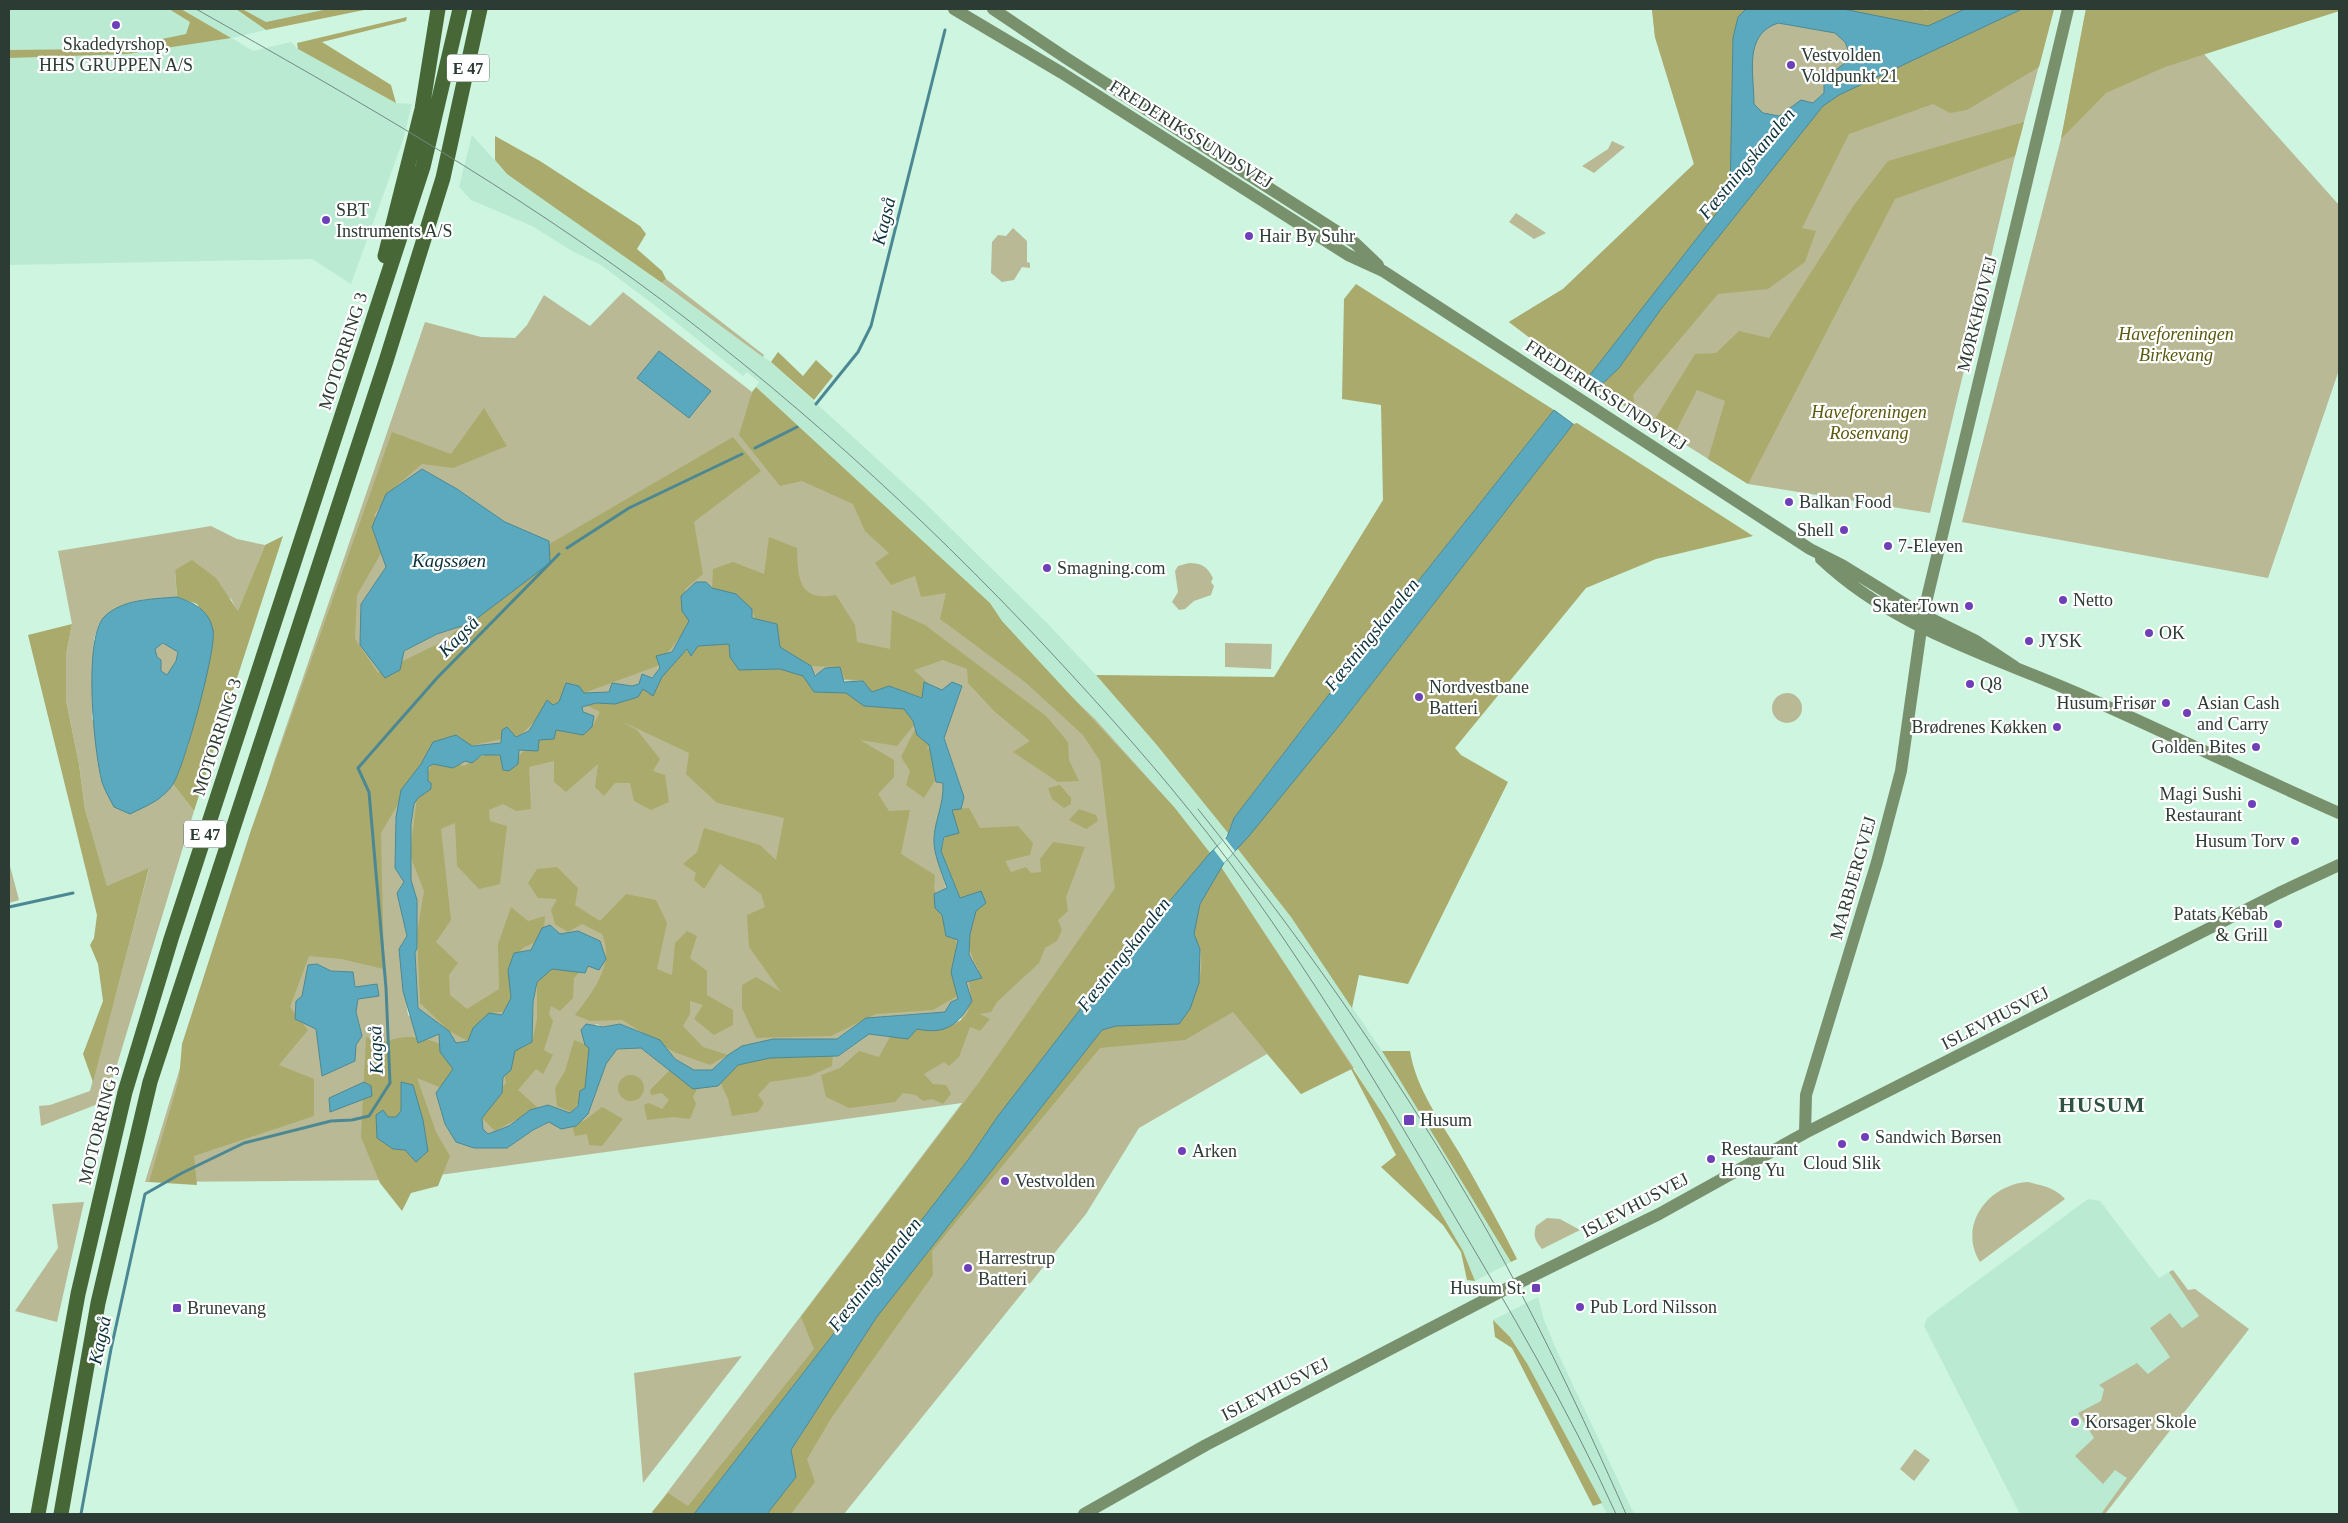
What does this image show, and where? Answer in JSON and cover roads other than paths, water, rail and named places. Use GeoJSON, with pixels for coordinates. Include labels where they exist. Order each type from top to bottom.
{"type":"FeatureCollection","features":[{"type":"Feature","properties":{"kind":"highway"},"geometry":{"type":"LineString","coordinates":[[373,317],[391,226],[409,160],[429,113],[438,9]]}},
{"type":"Feature","properties":{"kind":"highway","name":"MOTORRING 3"},"geometry":{"type":"LineString","coordinates":[[38,1514],[78,1294],[125,1092],[174,930],[423,167],[429,113],[460,9]]}},
{"type":"Feature","properties":{"kind":"highway","name":"E 47"},"geometry":{"type":"LineString","coordinates":[[61,1514],[98,1303],[150,1082],[386,361],[443,178],[456,126],[480,9]]}},
{"type":"Feature","properties":{"kind":"street","name":"FREDERIKSSUNDSVEJ"},"geometry":{"type":"LineString","coordinates":[[954,9],[1062,73],[1348,255],[1383,271],[1810,549],[1842,565],[1923,615],[1976,641],[2015,667]]}},
{"type":"Feature","properties":{"kind":"street","name":"FREDERIKSSUNDSVEJ"},"geometry":{"type":"LineString","coordinates":[[992,9],[1355,243],[1383,271]]}},
{"type":"Feature","properties":{"kind":"street"},"geometry":{"type":"LineString","coordinates":[[981,25],[992,9]]}},
{"type":"Feature","properties":{"kind":"street","name":"MØRKHØJVEJ"},"geometry":{"type":"LineString","coordinates":[[1920,628],[2068,9]]}},
{"type":"Feature","properties":{"kind":"street","name":"FREDERIKSSUNDSVEJ"},"geometry":{"type":"LineString","coordinates":[[1810,549],[1836,574],[1920,628],[1970,651],[2015,667],[2339,813]]}},
{"type":"Feature","properties":{"kind":"street","name":"MARBJERGVEJ"},"geometry":{"type":"LineString","coordinates":[[1805,1133],[1806,1095],[1877,862],[1901,771],[1920,628]]}},
{"type":"Feature","properties":{"kind":"street","name":"ISLEVHUSVEJ"},"geometry":{"type":"LineString","coordinates":[[1084,1514],[1206,1445],[1482,1301],[1659,1214],[1805,1133],[2279,893],[2339,865]]}},
{"type":"Feature","properties":{"kind":"water","name":"Fæstningskanalen"},"geometry":{"type":"Polygon","coordinates":[[[1746,9],[1843,9],[1928,26],[1965,9],[2022,9],[1839,95],[1823,106],[1661,309],[1619,368],[1597,389],[1586,380],[1730,196],[1733,38],[1738,17],[1746,9]],[[1778,23],[1759,36],[1755,46],[1752,68],[1754,104],[1763,113],[1779,116],[1801,100],[1813,103],[1824,93],[1824,79],[1845,63],[1849,52],[1845,42],[1835,33],[1778,23]]]}},
{"type":"Feature","properties":{"kind":"water"},"geometry":{"type":"Polygon","coordinates":[[[659,351],[711,391],[689,418],[637,378],[659,351]]]}},
{"type":"Feature","properties":{"kind":"water"},"geometry":{"type":"Polygon","coordinates":[[[1554,410],[1573,424],[1342,722],[1249,836],[1224,863],[1200,904],[1194,934],[1200,949],[1199,983],[1190,1009],[1179,1024],[1116,1026],[1102,1030],[876,1318],[791,1450],[796,1477],[767,1514],[694,1514],[968,1160],[998,1116],[1099,985],[1210,853],[1227,837],[1234,818],[1350,667],[1554,410]]]}},
{"type":"Feature","properties":{"kind":"water","name":"Kagssøen"},"geometry":{"type":"Polygon","coordinates":[[[422,469],[457,489],[505,522],[549,541],[550,563],[471,623],[437,634],[404,651],[400,670],[385,678],[360,645],[361,604],[386,567],[372,527],[386,494],[422,469]]]}},
{"type":"Feature","properties":{"kind":"water"},"geometry":{"type":"Polygon","coordinates":[[[696,582],[706,582],[712,588],[736,594],[752,609],[752,618],[777,624],[780,647],[811,666],[815,676],[825,668],[840,667],[844,682],[863,681],[872,692],[889,686],[922,698],[924,682],[942,690],[952,682],[962,686],[944,738],[964,797],[961,809],[952,810],[959,833],[944,837],[941,851],[960,898],[981,891],[986,903],[976,911],[970,934],[969,955],[982,978],[966,982],[972,1001],[956,1022],[943,1029],[927,1031],[917,1029],[908,1039],[869,1034],[838,1056],[770,1058],[738,1065],[718,1086],[693,1089],[641,1048],[617,1049],[606,1064],[588,1114],[576,1126],[561,1129],[549,1122],[533,1130],[507,1148],[474,1148],[456,1142],[445,1124],[436,1093],[453,1069],[440,1052],[439,1034],[418,1043],[403,991],[399,949],[407,936],[397,893],[404,882],[395,868],[396,817],[401,790],[421,764],[433,742],[456,735],[472,746],[501,743],[502,730],[507,727],[516,737],[529,731],[547,700],[553,705],[559,702],[566,683],[579,686],[584,693],[609,692],[612,683],[632,686],[639,684],[642,674],[652,678],[660,668],[656,656],[672,652],[689,621],[682,611],[681,596],[696,582]],[[729,644],[698,646],[691,656],[687,649],[662,677],[653,696],[643,689],[638,697],[615,704],[596,703],[582,707],[583,712],[594,716],[592,727],[583,735],[556,730],[554,739],[539,740],[538,751],[519,750],[518,764],[509,771],[503,770],[500,755],[482,755],[472,763],[465,761],[453,768],[433,764],[428,767],[428,781],[431,783],[431,789],[418,798],[414,804],[411,824],[411,880],[417,900],[417,948],[415,953],[418,1008],[449,1031],[456,1043],[468,1041],[473,1028],[489,1013],[502,1015],[511,998],[508,970],[514,953],[531,950],[542,928],[550,925],[560,934],[578,931],[600,941],[606,959],[599,970],[588,966],[585,973],[552,969],[537,982],[533,1002],[532,1042],[515,1051],[511,1070],[503,1077],[502,1093],[482,1118],[483,1129],[488,1134],[509,1126],[530,1110],[548,1105],[570,1113],[578,1106],[580,1091],[585,1088],[589,1048],[585,1045],[581,1030],[586,1024],[603,1027],[620,1024],[660,1040],[675,1059],[694,1070],[712,1070],[728,1055],[742,1046],[773,1039],[837,1039],[866,1018],[945,1012],[951,1002],[958,999],[951,972],[958,940],[946,936],[942,915],[935,908],[934,894],[947,888],[936,857],[934,844],[943,783],[936,782],[929,745],[917,735],[913,721],[904,709],[864,706],[846,693],[814,692],[803,676],[780,669],[739,670],[730,657],[729,644]]]}},
{"type":"Feature","properties":{"kind":"water"},"geometry":{"type":"Polygon","coordinates":[[[177,597],[200,608],[208,617],[213,630],[210,660],[192,733],[173,784],[159,798],[130,814],[114,807],[102,782],[99,767],[92,697],[94,648],[98,629],[104,617],[111,611],[129,603],[148,599],[177,597]],[[163,643],[155,649],[157,657],[161,660],[161,671],[167,675],[176,661],[178,652],[163,643]]]}},
{"type":"Feature","properties":{"kind":"water"},"geometry":{"type":"Polygon","coordinates":[[[317,964],[331,971],[353,972],[355,987],[377,984],[379,996],[358,999],[356,1012],[362,1036],[356,1045],[355,1061],[322,1076],[316,1029],[295,1019],[296,1001],[302,996],[308,965],[317,964]]]}},
{"type":"Feature","properties":{"kind":"water"},"geometry":{"type":"Polygon","coordinates":[[[364,1082],[371,1086],[372,1096],[330,1112],[329,1098],[364,1082]]]}},
{"type":"Feature","properties":{"kind":"water"},"geometry":{"type":"Polygon","coordinates":[[[401,1082],[413,1085],[423,1120],[428,1151],[416,1162],[405,1150],[393,1149],[377,1138],[376,1115],[383,1110],[388,1117],[396,1117],[401,1111],[401,1082]]]}},
{"type":"Feature","properties":{"kind":"waterway","name":"Kagså"},"geometry":{"type":"LineString","coordinates":[[816,404],[858,352],[871,326],[945,30]]}},
{"type":"Feature","properties":{"kind":"waterway","name":"Kagså"},"geometry":{"type":"LineString","coordinates":[[755,448],[797,427]]}},
{"type":"Feature","properties":{"kind":"waterway","name":"Kagså"},"geometry":{"type":"LineString","coordinates":[[567,548],[629,508],[742,454]]}},
{"type":"Feature","properties":{"kind":"waterway","name":"Kagså"},"geometry":{"type":"LineString","coordinates":[[81,1514],[111,1349],[145,1194],[182,1173],[244,1143],[331,1121],[352,1120],[369,1116],[390,1083],[386,988],[369,792],[358,768],[437,678],[559,554]]}},
{"type":"Feature","properties":{"kind":"waterway"},"geometry":{"type":"LineString","coordinates":[[9,907],[73,893]]}},
{"type":"Feature","properties":{"kind":"tram line"},"geometry":{"type":"LineString","coordinates":[[196,9],[434,147],[550,221],[663,301],[771,387],[875,478],[1022,622],[1110,717],[1170,787],[1227,859],[1287,943],[1370,1074],[1515,1320],[1578,1435],[1616,1514]]}},
{"type":"Feature","properties":{"kind":"tram line"},"geometry":{"type":"LineString","coordinates":[[1198,809],[1282,917],[1322,973],[1362,1030],[1437,1145],[1505,1263],[1537,1325],[1598,1451],[1626,1514]]}},
{"type":"Feature","properties":{"kind":"place","name":"Skadedyrshop, HHS GRUPPEN A/S"},"geometry":{"type":"Point","coordinates":[116,25]}},
{"type":"Feature","properties":{"kind":"place","name":"Vestvolden Voldpunkt 21"},"geometry":{"type":"Point","coordinates":[1791,65]}},
{"type":"Feature","properties":{"kind":"place","name":"SBT Instruments A/S"},"geometry":{"type":"Point","coordinates":[326,220]}},
{"type":"Feature","properties":{"kind":"place","name":"Hair By Suhr"},"geometry":{"type":"Point","coordinates":[1249,236]}},
{"type":"Feature","properties":{"kind":"place","name":"Balkan Food"},"geometry":{"type":"Point","coordinates":[1789,502]}},
{"type":"Feature","properties":{"kind":"place","name":"Shell"},"geometry":{"type":"Point","coordinates":[1844,530]}},
{"type":"Feature","properties":{"kind":"place","name":"7-Eleven"},"geometry":{"type":"Point","coordinates":[1888,546]}},
{"type":"Feature","properties":{"kind":"place","name":"Smagning.com"},"geometry":{"type":"Point","coordinates":[1047,568]}},
{"type":"Feature","properties":{"kind":"place","name":"Netto"},"geometry":{"type":"Point","coordinates":[2063,600]}},
{"type":"Feature","properties":{"kind":"place","name":"SkaterTown"},"geometry":{"type":"Point","coordinates":[1969,606]}},
{"type":"Feature","properties":{"kind":"place","name":"OK"},"geometry":{"type":"Point","coordinates":[2149,633]}},
{"type":"Feature","properties":{"kind":"place","name":"JYSK"},"geometry":{"type":"Point","coordinates":[2029,641]}},
{"type":"Feature","properties":{"kind":"place","name":"Q8"},"geometry":{"type":"Point","coordinates":[1970,684]}},
{"type":"Feature","properties":{"kind":"place","name":"Nordvestbane Batteri"},"geometry":{"type":"Point","coordinates":[1419,697]}},
{"type":"Feature","properties":{"kind":"place","name":"Husum Frisør"},"geometry":{"type":"Point","coordinates":[2166,703]}},
{"type":"Feature","properties":{"kind":"place","name":"Asian Cash and Carry"},"geometry":{"type":"Point","coordinates":[2187,713]}},
{"type":"Feature","properties":{"kind":"place","name":"Brødrenes Køkken"},"geometry":{"type":"Point","coordinates":[2057,727]}},
{"type":"Feature","properties":{"kind":"place","name":"Golden Bites"},"geometry":{"type":"Point","coordinates":[2256,747]}},
{"type":"Feature","properties":{"kind":"place","name":"Magi Sushi Restaurant"},"geometry":{"type":"Point","coordinates":[2252,804]}},
{"type":"Feature","properties":{"kind":"place","name":"Husum Torv"},"geometry":{"type":"Point","coordinates":[2295,841]}},
{"type":"Feature","properties":{"kind":"place","name":"Patats Kebab & Grill"},"geometry":{"type":"Point","coordinates":[2278,924]}},
{"type":"Feature","properties":{"kind":"place","name":"Husum"},"geometry":{"type":"Point","coordinates":[1409,1120]}},
{"type":"Feature","properties":{"kind":"place","name":"Sandwich Børsen"},"geometry":{"type":"Point","coordinates":[1865,1137]}},
{"type":"Feature","properties":{"kind":"place","name":"Cloud Slik"},"geometry":{"type":"Point","coordinates":[1842,1144]}},
{"type":"Feature","properties":{"kind":"place","name":"Arken"},"geometry":{"type":"Point","coordinates":[1182,1151]}},
{"type":"Feature","properties":{"kind":"place","name":"Restaurant Hong Yu"},"geometry":{"type":"Point","coordinates":[1711,1159]}},
{"type":"Feature","properties":{"kind":"place","name":"Vestvolden"},"geometry":{"type":"Point","coordinates":[1005,1181]}},
{"type":"Feature","properties":{"kind":"place","name":"Harrestrup Batteri"},"geometry":{"type":"Point","coordinates":[968,1268]}},
{"type":"Feature","properties":{"kind":"place","name":"Husum St."},"geometry":{"type":"Point","coordinates":[1536,1288]}},
{"type":"Feature","properties":{"kind":"place","name":"Pub Lord Nilsson"},"geometry":{"type":"Point","coordinates":[1580,1307]}},
{"type":"Feature","properties":{"kind":"place","name":"Brunevang"},"geometry":{"type":"Point","coordinates":[177,1308]}},
{"type":"Feature","properties":{"kind":"place","name":"Korsager Skole"},"geometry":{"type":"Point","coordinates":[2075,1422]}},
{"type":"Feature","properties":{"kind":"district","name":"HUSUM"},"geometry":{"type":"Point","coordinates":[2102,1104]}},
{"type":"Feature","properties":{"kind":"park label","name":"Haveforeningen Birkevang"},"geometry":{"type":"Point","coordinates":[2176,344]}},
{"type":"Feature","properties":{"kind":"park label","name":"Haveforeningen Rosenvang"},"geometry":{"type":"Point","coordinates":[1869,422]}}]}
